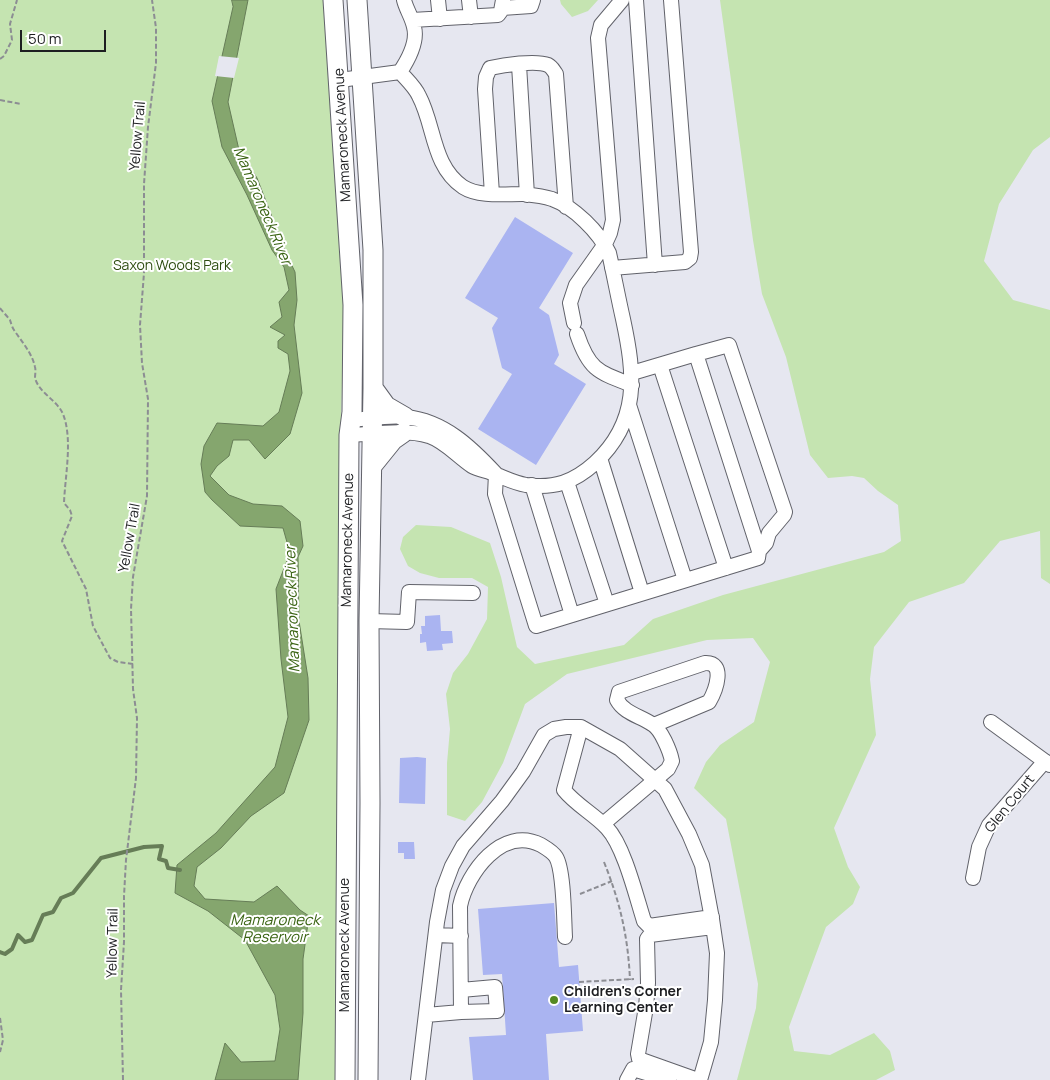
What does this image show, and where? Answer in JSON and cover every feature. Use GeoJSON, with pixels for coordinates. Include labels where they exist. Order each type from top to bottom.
{"type":"FeatureCollection","features":[{"type":"Feature","properties":{"kind":"main road","name":"Mamaroneck Avenue"},"geometry":{"type":"LineString","coordinates":[[333,0],[340,80],[353,305],[346,801],[345,1080]]}},
{"type":"Feature","properties":{"kind":"main road","name":"Mamaroneck Avenue"},"geometry":{"type":"LineString","coordinates":[[357,0],[373,250],[369,621],[368,1080]]}},
{"type":"Feature","properties":{"kind":"main road"},"geometry":{"type":"LineString","coordinates":[[372,466],[404,425],[386,406],[373,388]]}},
{"type":"Feature","properties":{"kind":"street"},"geometry":{"type":"LineString","coordinates":[[340,80],[400,72],[406,64],[414,43],[415,29],[404,0]]}},
{"type":"Feature","properties":{"kind":"street"},"geometry":{"type":"LineString","coordinates":[[438,0],[440,18]]}},
{"type":"Feature","properties":{"kind":"street"},"geometry":{"type":"LineString","coordinates":[[469,0],[471,16]]}},
{"type":"Feature","properties":{"kind":"street"},"geometry":{"type":"LineString","coordinates":[[412,20],[498,15],[502,4],[531,6],[533,0]]}},
{"type":"Feature","properties":{"kind":"street"},"geometry":{"type":"LineString","coordinates":[[622,0],[601,25],[598,38],[613,220],[605,244],[576,284],[570,303],[576,328],[583,351],[591,364],[604,374],[632,379],[660,365],[729,344],[785,512],[769,532],[766,543],[759,551]]}},
{"type":"Feature","properties":{"kind":"street"},"geometry":{"type":"LineString","coordinates":[[636,0],[655,265]]}},
{"type":"Feature","properties":{"kind":"street"},"geometry":{"type":"LineString","coordinates":[[612,268],[685,262],[690,258],[671,0]]}},
{"type":"Feature","properties":{"kind":"street"},"geometry":{"type":"LineString","coordinates":[[492,194],[485,89],[486,77],[490,68],[540,63],[550,66],[556,74],[566,207]]}},
{"type":"Feature","properties":{"kind":"street"},"geometry":{"type":"LineString","coordinates":[[519,64],[527,195]]}},
{"type":"Feature","properties":{"kind":"street"},"geometry":{"type":"LineString","coordinates":[[350,427],[404,425],[438,440],[473,466],[509,481],[546,486],[576,479],[600,458],[620,430],[629,405],[632,379],[630,352],[609,253],[605,244],[577,214],[553,199],[472,191],[453,179],[433,143],[419,96],[400,72]]}},
{"type":"Feature","properties":{"kind":"street"},"geometry":{"type":"LineString","coordinates":[[496,474],[496,494],[536,626],[758,558],[759,551],[696,354]]}},
{"type":"Feature","properties":{"kind":"street"},"geometry":{"type":"LineString","coordinates":[[660,365],[726,568]]}},
{"type":"Feature","properties":{"kind":"street"},"geometry":{"type":"LineString","coordinates":[[629,405],[685,580]]}},
{"type":"Feature","properties":{"kind":"street"},"geometry":{"type":"LineString","coordinates":[[600,458],[642,593]]}},
{"type":"Feature","properties":{"kind":"street"},"geometry":{"type":"LineString","coordinates":[[567,482],[607,604]]}},
{"type":"Feature","properties":{"kind":"street"},"geometry":{"type":"LineString","coordinates":[[532,485],[572,615]]}},
{"type":"Feature","properties":{"kind":"street"},"geometry":{"type":"LineString","coordinates":[[369,621],[408,622],[409,592],[474,594]]}},
{"type":"Feature","properties":{"kind":"street"},"geometry":{"type":"LineString","coordinates":[[603,824],[668,770],[672,761],[670,752],[654,725],[621,707],[617,700],[619,692],[704,663],[711,662],[716,666],[719,672],[709,702],[654,725]]}},
{"type":"Feature","properties":{"kind":"street"},"geometry":{"type":"LineString","coordinates":[[991,722],[1047,763]]}},
{"type":"Feature","properties":{"kind":"street"},"geometry":{"type":"LineString","coordinates":[[581,727],[564,790],[609,830],[625,860],[644,921],[649,926],[713,922]]}},
{"type":"Feature","properties":{"kind":"street"},"geometry":{"type":"LineString","coordinates":[[418,1080],[437,922],[443,890],[463,846],[502,801],[533,756],[544,735],[554,729],[581,727],[620,749],[665,789],[689,834],[702,865],[713,922],[717,953],[711,1042],[699,1080],[639,1059],[638,1054],[646,1007],[648,978],[647,939],[650,935],[713,922]]}},
{"type":"Feature","properties":{"kind":"street","name":"Glen Court"},"geometry":{"type":"LineString","coordinates":[[973,878],[979,847],[989,825],[1047,763]]}},
{"type":"Feature","properties":{"kind":"street"},"geometry":{"type":"LineString","coordinates":[[346,801],[370,803]]}},
{"type":"Feature","properties":{"kind":"street"},"geometry":{"type":"LineString","coordinates":[[461,1012],[460,906],[467,883],[480,863],[503,845],[519,841],[534,842],[548,849],[556,857],[562,879],[565,937]]}},
{"type":"Feature","properties":{"kind":"street"},"geometry":{"type":"LineString","coordinates":[[436,935],[461,936]]}},
{"type":"Feature","properties":{"kind":"street"},"geometry":{"type":"LineString","coordinates":[[426,1015],[497,1011],[495,986],[461,990]]}},
{"type":"Feature","properties":{"kind":"street"},"geometry":{"type":"LineString","coordinates":[[628,1080],[633,1068],[667,1080]]}},
{"type":"Feature","properties":{"kind":"path"},"geometry":{"type":"LineString","coordinates":[[0,59],[4,56],[12,40],[10,24],[17,0]]}},
{"type":"Feature","properties":{"kind":"path","name":"Yellow Trail"},"geometry":{"type":"LineString","coordinates":[[123,1080],[121,990],[124,896],[126,860],[136,778],[137,718],[133,688],[131,610],[133,577],[147,496],[148,399],[142,363],[140,325],[144,273],[144,202],[148,127],[156,63],[156,28],[152,0]]}},
{"type":"Feature","properties":{"kind":"path"},"geometry":{"type":"LineString","coordinates":[[0,100],[21,104]]}},
{"type":"Feature","properties":{"kind":"path"},"geometry":{"type":"LineString","coordinates":[[0,308],[10,320],[13,329],[32,359],[36,369],[35,377],[41,388],[57,403],[63,414],[67,440],[64,503],[72,516],[62,541],[86,589],[93,626],[110,658],[118,662],[133,664]]}},
{"type":"Feature","properties":{"kind":"path"},"geometry":{"type":"LineString","coordinates":[[604,862],[619,902],[629,956],[630,980]]}},
{"type":"Feature","properties":{"kind":"path"},"geometry":{"type":"LineString","coordinates":[[580,894],[612,881]]}},
{"type":"Feature","properties":{"kind":"path"},"geometry":{"type":"LineString","coordinates":[[579,982],[648,978]]}},
{"type":"Feature","properties":{"kind":"path"},"geometry":{"type":"LineString","coordinates":[[0,1018],[2,1040],[0,1052]]}},
{"type":"Feature","properties":{"kind":"green space","name":"Saxon Woods Park"},"geometry":{"type":"Polygon","coordinates":[[[0,0],[326,0],[345,263],[339,504],[335,1080],[0,1080],[0,0]]]}},
{"type":"Feature","properties":{"kind":"green space"},"geometry":{"type":"Polygon","coordinates":[[[560,0],[598,0],[588,11],[572,17],[560,0]]]}},
{"type":"Feature","properties":{"kind":"green space"},"geometry":{"type":"Polygon","coordinates":[[[720,0],[1050,0],[1050,137],[1033,150],[999,204],[984,261],[1013,300],[1050,310],[1050,584],[1041,578],[1040,531],[1000,541],[964,583],[909,602],[874,647],[870,679],[876,735],[834,828],[848,867],[860,887],[853,904],[826,927],[789,1027],[794,1051],[830,1055],[874,1033],[890,1051],[895,1070],[876,1080],[737,1080],[756,1008],[758,984],[726,819],[694,788],[706,762],[720,745],[754,722],[770,662],[753,638],[707,640],[567,674],[525,704],[503,763],[482,802],[465,821],[447,815],[447,763],[450,729],[446,694],[453,673],[468,654],[487,619],[488,587],[472,578],[439,578],[420,573],[408,566],[400,549],[403,537],[416,525],[451,527],[490,543],[501,577],[517,647],[535,664],[624,645],[653,619],[723,595],[884,552],[901,541],[898,505],[864,478],[852,476],[828,478],[810,455],[786,357],[762,294],[720,0]]]}},
{"type":"Feature","properties":{"kind":"water","name":"Mamaroneck Reservoir"},"geometry":{"type":"Polygon","coordinates":[[[232,0],[248,0],[228,102],[239,150],[257,178],[295,272],[297,300],[294,325],[302,393],[290,434],[265,459],[249,440],[233,440],[229,456],[217,466],[210,476],[229,495],[253,504],[282,506],[300,521],[303,546],[298,557],[299,621],[308,678],[309,720],[284,793],[251,816],[221,848],[197,867],[194,886],[205,899],[254,902],[277,886],[300,910],[309,916],[303,959],[303,1013],[298,1080],[215,1080],[225,1043],[241,1062],[275,1061],[280,1029],[275,995],[245,940],[208,911],[175,893],[177,865],[216,833],[275,767],[288,717],[281,659],[276,589],[290,553],[283,528],[240,526],[205,492],[201,464],[204,446],[217,423],[263,426],[279,412],[290,371],[288,354],[278,348],[278,341],[285,335],[270,327],[282,317],[279,302],[289,290],[284,267],[272,250],[247,195],[222,147],[212,101],[233,7],[232,0]]]}},
{"type":"Feature","properties":{"kind":"pier"},"geometry":{"type":"Polygon","coordinates":[[[219,56],[239,58],[234,78],[215,76],[219,56]]]}},
{"type":"Feature","properties":{"kind":"building"},"geometry":{"type":"Polygon","coordinates":[[[515,217],[573,253],[539,308],[549,315],[559,355],[554,364],[586,384],[536,465],[478,429],[512,374],[502,368],[492,328],[498,318],[465,298],[515,217]]]}},
{"type":"Feature","properties":{"kind":"building"},"geometry":{"type":"Polygon","coordinates":[[[440,615],[441,631],[452,631],[453,643],[442,644],[443,650],[427,651],[426,642],[420,643],[421,626],[425,626],[425,616],[440,615]]]}},
{"type":"Feature","properties":{"kind":"building"},"geometry":{"type":"Polygon","coordinates":[[[400,758],[426,758],[425,804],[399,803],[400,758]]]}},
{"type":"Feature","properties":{"kind":"building"},"geometry":{"type":"Polygon","coordinates":[[[398,842],[414,842],[415,859],[404,859],[404,853],[398,853],[398,842]]]}},
{"type":"Feature","properties":{"kind":"building"},"geometry":{"type":"Polygon","coordinates":[[[554,903],[559,967],[578,965],[583,1031],[546,1034],[549,1080],[473,1080],[469,1037],[506,1035],[502,974],[483,975],[478,909],[554,903]]]}},
{"type":"Feature","properties":{"kind":"waterway"},"geometry":{"type":"LineString","coordinates":[[0,952],[5,954],[12,949],[18,935],[25,942],[32,940],[43,915],[53,912],[61,898],[73,893],[101,858],[144,847],[162,846],[159,859],[166,861],[168,868],[180,870]]}},
{"type":"Feature","properties":{"kind":"place","name":"Children's Corner Learning Center"},"geometry":{"type":"Point","coordinates":[554,1000]}},
{"type":"Feature","properties":{"kind":"water label","name":"Mamaroneck River"},"geometry":{"type":"Point","coordinates":[262,206]}},
{"type":"Feature","properties":{"kind":"water label","name":"Mamaroneck River"},"geometry":{"type":"Point","coordinates":[293,609]}}]}
